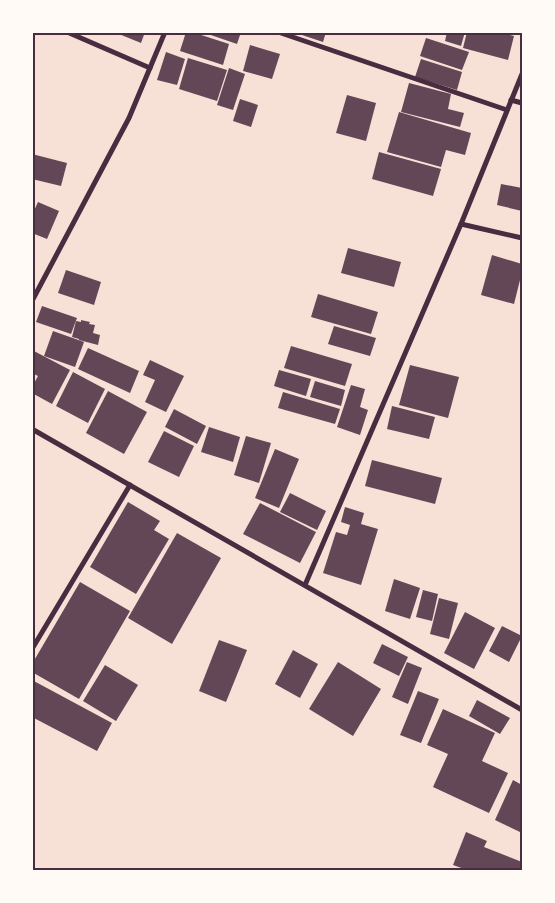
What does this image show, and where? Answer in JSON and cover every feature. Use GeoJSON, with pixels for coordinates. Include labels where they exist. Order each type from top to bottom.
{"type":"FeatureCollection","features":[{"type":"Feature","properties":{"kind":"street"},"geometry":{"type":"LineString","coordinates":[[67,32],[150,68]]}},
{"type":"Feature","properties":{"kind":"street"},"geometry":{"type":"LineString","coordinates":[[32,301],[128,118],[165,32]]}},
{"type":"Feature","properties":{"kind":"street"},"geometry":{"type":"LineString","coordinates":[[278,32],[507,110]]}},
{"type":"Feature","properties":{"kind":"street"},"geometry":{"type":"LineString","coordinates":[[305,585],[461,224],[522,74]]}},
{"type":"Feature","properties":{"kind":"street"},"geometry":{"type":"LineString","coordinates":[[511,100],[522,103]]}},
{"type":"Feature","properties":{"kind":"street"},"geometry":{"type":"LineString","coordinates":[[461,224],[522,238]]}},
{"type":"Feature","properties":{"kind":"street"},"geometry":{"type":"LineString","coordinates":[[32,428],[522,710]]}},
{"type":"Feature","properties":{"kind":"street"},"geometry":{"type":"LineString","coordinates":[[32,649],[130,484]]}},
{"type":"Feature","properties":{"kind":"building"},"geometry":{"type":"Polygon","coordinates":[[[114,32],[145,32],[141,43],[114,32]]]}},
{"type":"Feature","properties":{"kind":"building"},"geometry":{"type":"Polygon","coordinates":[[[186,32],[192,32],[229,44],[223,65],[180,51],[186,32]]]}},
{"type":"Feature","properties":{"kind":"building"},"geometry":{"type":"Polygon","coordinates":[[[202,32],[241,32],[237,44],[202,32]]]}},
{"type":"Feature","properties":{"kind":"building"},"geometry":{"type":"Polygon","coordinates":[[[299,32],[326,32],[323,42],[299,34],[299,32]]]}},
{"type":"Feature","properties":{"kind":"building"},"geometry":{"type":"Polygon","coordinates":[[[447,32],[465,32],[461,46],[445,41],[447,32]]]}},
{"type":"Feature","properties":{"kind":"building"},"geometry":{"type":"Polygon","coordinates":[[[467,32],[499,32],[514,36],[508,60],[463,48],[467,32]]]}},
{"type":"Feature","properties":{"kind":"building"},"geometry":{"type":"Polygon","coordinates":[[[426,38],[469,52],[462,70],[420,56],[426,38]]]}},
{"type":"Feature","properties":{"kind":"building"},"geometry":{"type":"Polygon","coordinates":[[[250,45],[280,54],[272,79],[243,71],[250,45]]]}},
{"type":"Feature","properties":{"kind":"building"},"geometry":{"type":"Polygon","coordinates":[[[166,52],[185,59],[177,85],[157,80],[166,52]]]}},
{"type":"Feature","properties":{"kind":"building"},"geometry":{"type":"Polygon","coordinates":[[[188,58],[227,70],[217,101],[179,89],[188,58]]]}},
{"type":"Feature","properties":{"kind":"building"},"geometry":{"type":"Polygon","coordinates":[[[421,59],[462,72],[457,90],[415,77],[421,59]]]}},
{"type":"Feature","properties":{"kind":"building"},"geometry":{"type":"Polygon","coordinates":[[[229,68],[245,74],[233,110],[217,105],[229,68]]]}},
{"type":"Feature","properties":{"kind":"building"},"geometry":{"type":"Polygon","coordinates":[[[409,83],[451,94],[448,109],[464,113],[460,127],[401,112],[409,83]]]}},
{"type":"Feature","properties":{"kind":"building"},"geometry":{"type":"Polygon","coordinates":[[[347,95],[376,103],[366,141],[336,133],[347,95]]]}},
{"type":"Feature","properties":{"kind":"building"},"geometry":{"type":"Polygon","coordinates":[[[240,99],[258,105],[251,127],[233,121],[240,99]]]}},
{"type":"Feature","properties":{"kind":"building"},"geometry":{"type":"Polygon","coordinates":[[[399,112],[471,133],[465,155],[446,150],[441,167],[387,152],[399,112]]]}},
{"type":"Feature","properties":{"kind":"building"},"geometry":{"type":"Polygon","coordinates":[[[379,152],[441,169],[433,196],[372,179],[379,152]]]}},
{"type":"Feature","properties":{"kind":"building"},"geometry":{"type":"Polygon","coordinates":[[[32,154],[67,163],[61,186],[32,179],[32,154]]]}},
{"type":"Feature","properties":{"kind":"building"},"geometry":{"type":"Polygon","coordinates":[[[501,184],[522,188],[522,211],[497,205],[501,184]]]}},
{"type":"Feature","properties":{"kind":"building"},"geometry":{"type":"Polygon","coordinates":[[[38,202],[59,211],[47,239],[32,233],[32,215],[38,202]]]}},
{"type":"Feature","properties":{"kind":"building"},"geometry":{"type":"Polygon","coordinates":[[[348,248],[401,262],[394,287],[341,273],[348,248]]]}},
{"type":"Feature","properties":{"kind":"building"},"geometry":{"type":"Polygon","coordinates":[[[492,255],[522,264],[522,272],[514,304],[481,295],[492,255]]]}},
{"type":"Feature","properties":{"kind":"building"},"geometry":{"type":"Polygon","coordinates":[[[66,270],[101,282],[94,305],[58,293],[66,270]]]}},
{"type":"Feature","properties":{"kind":"building"},"geometry":{"type":"Polygon","coordinates":[[[318,294],[378,312],[371,334],[311,317],[318,294]]]}},
{"type":"Feature","properties":{"kind":"building"},"geometry":{"type":"Polygon","coordinates":[[[42,306],[77,318],[71,334],[36,322],[42,306]]]}},
{"type":"Feature","properties":{"kind":"building"},"geometry":{"type":"Polygon","coordinates":[[[81,320],[95,325],[93,333],[100,335],[98,345],[72,337],[76,321],[81,322],[81,320]]]}},
{"type":"Feature","properties":{"kind":"building"},"geometry":{"type":"Polygon","coordinates":[[[334,326],[376,338],[370,356],[328,344],[334,326]]]}},
{"type":"Feature","properties":{"kind":"building"},"geometry":{"type":"Polygon","coordinates":[[[53,331],[84,342],[75,367],[44,356],[53,331]]]}},
{"type":"Feature","properties":{"kind":"building"},"geometry":{"type":"Polygon","coordinates":[[[291,346],[352,364],[345,386],[284,368],[291,346]]]}},
{"type":"Feature","properties":{"kind":"building"},"geometry":{"type":"Polygon","coordinates":[[[88,348],[139,371],[130,393],[78,369],[88,348]]]}},
{"type":"Feature","properties":{"kind":"building"},"geometry":{"type":"Polygon","coordinates":[[[34,351],[70,370],[52,404],[32,393],[32,387],[38,376],[32,373],[32,354],[34,351]]]}},
{"type":"Feature","properties":{"kind":"building"},"geometry":{"type":"Polygon","coordinates":[[[150,360],[184,376],[166,412],[145,402],[155,380],[143,375],[150,360]]]}},
{"type":"Feature","properties":{"kind":"building"},"geometry":{"type":"Polygon","coordinates":[[[410,365],[459,377],[448,418],[399,405],[410,365]]]}},
{"type":"Feature","properties":{"kind":"building"},"geometry":{"type":"Polygon","coordinates":[[[279,370],[311,379],[306,396],[274,386],[279,370]]]}},
{"type":"Feature","properties":{"kind":"building"},"geometry":{"type":"Polygon","coordinates":[[[73,372],[105,389],[88,423],[56,406],[73,372]]]}},
{"type":"Feature","properties":{"kind":"building"},"geometry":{"type":"Polygon","coordinates":[[[315,381],[345,390],[341,406],[310,397],[315,381]]]}},
{"type":"Feature","properties":{"kind":"building"},"geometry":{"type":"Polygon","coordinates":[[[351,385],[365,389],[360,407],[368,410],[360,435],[337,427],[351,385]]]}},
{"type":"Feature","properties":{"kind":"building"},"geometry":{"type":"Polygon","coordinates":[[[108,391],[147,412],[124,454],[86,433],[108,391]]]}},
{"type":"Feature","properties":{"kind":"building"},"geometry":{"type":"Polygon","coordinates":[[[283,392],[340,409],[335,424],[278,408],[283,392]]]}},
{"type":"Feature","properties":{"kind":"building"},"geometry":{"type":"Polygon","coordinates":[[[392,406],[435,417],[429,439],[387,429],[392,406]]]}},
{"type":"Feature","properties":{"kind":"building"},"geometry":{"type":"Polygon","coordinates":[[[174,409],[206,426],[197,444],[165,427],[174,409]]]}},
{"type":"Feature","properties":{"kind":"building"},"geometry":{"type":"Polygon","coordinates":[[[209,427],[240,437],[233,462],[201,452],[209,427]]]}},
{"type":"Feature","properties":{"kind":"building"},"geometry":{"type":"Polygon","coordinates":[[[164,431],[194,446],[179,477],[148,462],[164,431]]]}},
{"type":"Feature","properties":{"kind":"building"},"geometry":{"type":"Polygon","coordinates":[[[246,436],[271,443],[259,483],[234,475],[246,436]]]}},
{"type":"Feature","properties":{"kind":"building"},"geometry":{"type":"Polygon","coordinates":[[[275,449],[299,459],[279,508],[255,498],[275,449]]]}},
{"type":"Feature","properties":{"kind":"building"},"geometry":{"type":"Polygon","coordinates":[[[372,460],[442,478],[435,504],[365,486],[372,460]]]}},
{"type":"Feature","properties":{"kind":"building"},"geometry":{"type":"Polygon","coordinates":[[[290,493],[326,511],[317,530],[280,512],[290,493]]]}},
{"type":"Feature","properties":{"kind":"building"},"geometry":{"type":"Polygon","coordinates":[[[128,502],[160,521],[154,530],[169,539],[136,594],[90,567],[128,502]]]}},
{"type":"Feature","properties":{"kind":"building"},"geometry":{"type":"Polygon","coordinates":[[[260,503],[316,532],[300,563],[243,534],[260,503]]]}},
{"type":"Feature","properties":{"kind":"building"},"geometry":{"type":"Polygon","coordinates":[[[345,507],[364,513],[361,524],[378,529],[361,585],[323,573],[336,532],[347,535],[350,525],[341,522],[345,507]]]}},
{"type":"Feature","properties":{"kind":"building"},"geometry":{"type":"Polygon","coordinates":[[[177,533],[221,558],[172,644],[128,618],[177,533]]]}},
{"type":"Feature","properties":{"kind":"building"},"geometry":{"type":"Polygon","coordinates":[[[394,579],[420,588],[410,619],[385,611],[394,579]]]}},
{"type":"Feature","properties":{"kind":"building"},"geometry":{"type":"Polygon","coordinates":[[[80,582],[130,611],[79,699],[32,672],[32,664],[80,582]]]}},
{"type":"Feature","properties":{"kind":"building"},"geometry":{"type":"Polygon","coordinates":[[[423,590],[438,594],[432,621],[416,617],[423,590]]]}},
{"type":"Feature","properties":{"kind":"building"},"geometry":{"type":"Polygon","coordinates":[[[439,598],[458,603],[449,639],[430,634],[439,598]]]}},
{"type":"Feature","properties":{"kind":"building"},"geometry":{"type":"Polygon","coordinates":[[[465,612],[495,628],[474,669],[444,653],[465,612]]]}},
{"type":"Feature","properties":{"kind":"building"},"geometry":{"type":"Polygon","coordinates":[[[502,626],[522,636],[509,662],[489,651],[502,626]]]}},
{"type":"Feature","properties":{"kind":"building"},"geometry":{"type":"Polygon","coordinates":[[[219,640],[247,650],[226,702],[199,691],[219,640]]]}},
{"type":"Feature","properties":{"kind":"building"},"geometry":{"type":"Polygon","coordinates":[[[382,644],[408,657],[399,676],[373,663],[382,644]]]}},
{"type":"Feature","properties":{"kind":"building"},"geometry":{"type":"Polygon","coordinates":[[[293,650],[318,664],[300,698],[275,684],[293,650]]]}},
{"type":"Feature","properties":{"kind":"building"},"geometry":{"type":"Polygon","coordinates":[[[338,662],[381,689],[353,736],[309,709],[338,662]]]}},
{"type":"Feature","properties":{"kind":"building"},"geometry":{"type":"Polygon","coordinates":[[[407,662],[422,668],[408,704],[392,697],[407,662]]]}},
{"type":"Feature","properties":{"kind":"building"},"geometry":{"type":"Polygon","coordinates":[[[105,665],[138,685],[116,721],[83,701],[105,665]]]}},
{"type":"Feature","properties":{"kind":"building"},"geometry":{"type":"Polygon","coordinates":[[[32,680],[112,723],[97,751],[32,717],[32,680]]]}},
{"type":"Feature","properties":{"kind":"building"},"geometry":{"type":"Polygon","coordinates":[[[418,691],[439,699],[421,743],[400,735],[418,691]]]}},
{"type":"Feature","properties":{"kind":"building"},"geometry":{"type":"Polygon","coordinates":[[[477,700],[510,718],[500,734],[469,716],[477,700]]]}},
{"type":"Feature","properties":{"kind":"building"},"geometry":{"type":"Polygon","coordinates":[[[443,709],[495,733],[482,761],[508,773],[489,813],[433,787],[448,754],[427,745],[443,709]]]}},
{"type":"Feature","properties":{"kind":"building"},"geometry":{"type":"Polygon","coordinates":[[[513,780],[522,785],[522,833],[495,820],[513,780]]]}},
{"type":"Feature","properties":{"kind":"building"},"geometry":{"type":"Polygon","coordinates":[[[466,832],[487,841],[484,847],[522,862],[522,870],[467,870],[453,865],[466,832]]]}}]}
